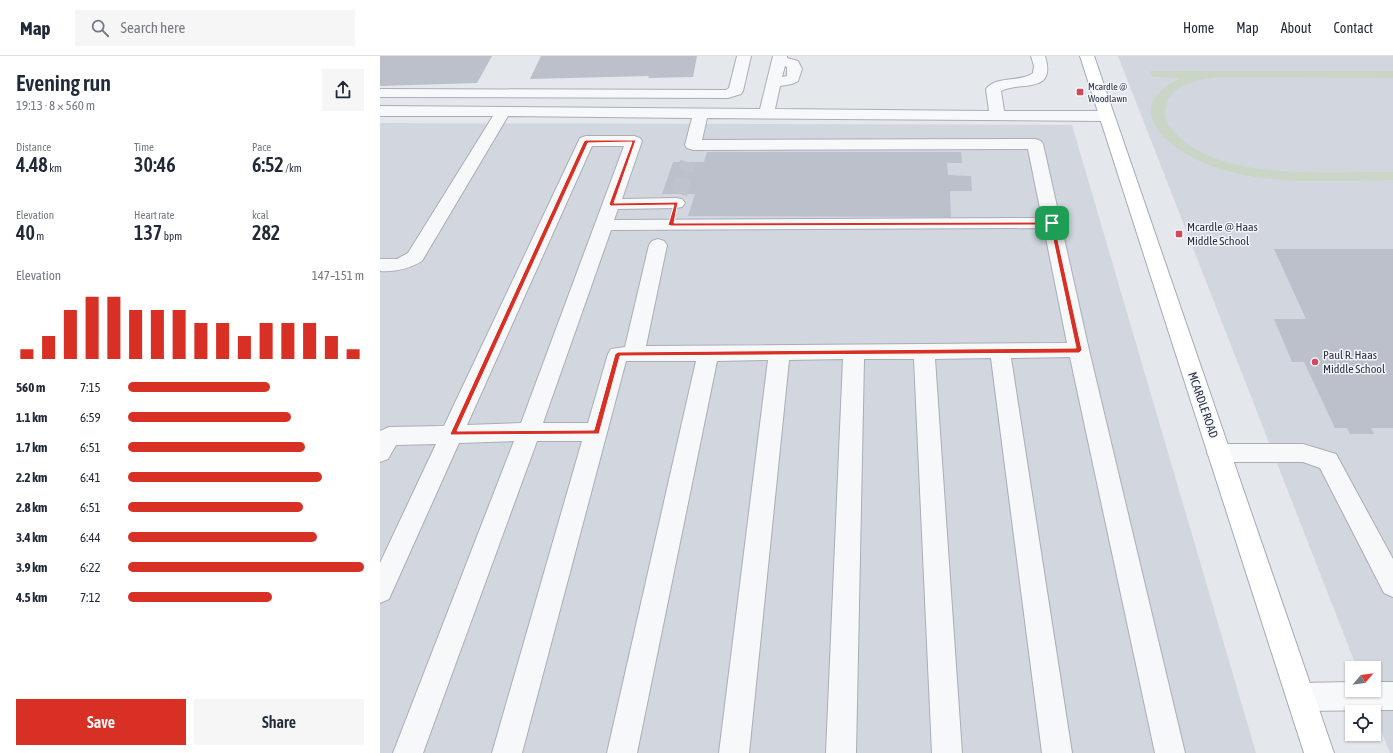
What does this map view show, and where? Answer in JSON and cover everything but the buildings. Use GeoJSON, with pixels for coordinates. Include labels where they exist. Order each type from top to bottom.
{"type":"FeatureCollection","features":[{"type":"Feature","properties":{"kind":"main road","name":"MCARDLE ROAD"},"geometry":{"type":"LineString","coordinates":[[1087,56],[1319,753]]}},
{"type":"Feature","properties":{"kind":"street"},"geometry":{"type":"LineString","coordinates":[[380,93],[728,94],[736,91],[744,56]]}},
{"type":"Feature","properties":{"kind":"street"},"geometry":{"type":"LineString","coordinates":[[997,114],[993,88],[997,86],[1022,84],[1037,78],[1040,75],[1041,66],[1038,56]]}},
{"type":"Feature","properties":{"kind":"street"},"geometry":{"type":"LineString","coordinates":[[767,113],[780,59]]}},
{"type":"Feature","properties":{"kind":"street"},"geometry":{"type":"LineString","coordinates":[[380,111],[997,114],[1106,116]]}},
{"type":"Feature","properties":{"kind":"street"},"geometry":{"type":"LineString","coordinates":[[380,265],[395,266],[406,263],[415,256],[502,112]]}},
{"type":"Feature","properties":{"kind":"street"},"geometry":{"type":"LineString","coordinates":[[688,162],[701,113]]}},
{"type":"Feature","properties":{"kind":"street"},"geometry":{"type":"LineString","coordinates":[[380,591],[586,141],[634,141],[529,432],[408,753]]}},
{"type":"Feature","properties":{"kind":"street"},"geometry":{"type":"LineString","coordinates":[[693,145],[1035,144],[1079,350],[1170,753]]}},
{"type":"Feature","properties":{"kind":"street"},"geometry":{"type":"LineString","coordinates":[[611,204],[678,198],[671,225]]}},
{"type":"Feature","properties":{"kind":"street"},"geometry":{"type":"LineString","coordinates":[[604,225],[1052,223]]}},
{"type":"Feature","properties":{"kind":"street"},"geometry":{"type":"LineString","coordinates":[[634,354],[658,245]]}},
{"type":"Feature","properties":{"kind":"street"},"geometry":{"type":"LineString","coordinates":[[507,753],[618,354],[1079,350]]}},
{"type":"Feature","properties":{"kind":"street"},"geometry":{"type":"LineString","coordinates":[[1000,351],[1057,753]]}},
{"type":"Feature","properties":{"kind":"street"},"geometry":{"type":"LineString","coordinates":[[841,753],[854,352]]}},
{"type":"Feature","properties":{"kind":"street"},"geometry":{"type":"LineString","coordinates":[[924,352],[947,753]]}},
{"type":"Feature","properties":{"kind":"street"},"geometry":{"type":"LineString","coordinates":[[734,753],[780,353]]}},
{"type":"Feature","properties":{"kind":"street"},"geometry":{"type":"LineString","coordinates":[[622,753],[708,354]]}},
{"type":"Feature","properties":{"kind":"street"},"geometry":{"type":"LineString","coordinates":[[380,453],[389,436],[529,432],[596,432]]}},
{"type":"Feature","properties":{"kind":"street"},"geometry":{"type":"LineString","coordinates":[[1219,453],[1303,453],[1328,461],[1393,585]]}},
{"type":"Feature","properties":{"kind":"street"},"geometry":{"type":"LineString","coordinates":[[1300,697],[1393,696]]}},
{"type":"Feature","properties":{"kind":"shaded area","name":"Paul R. Haas Middle School"},"geometry":{"type":"Polygon","coordinates":[[[1118,56],[1393,56],[1393,753],[1390,753],[1381,730],[1381,705],[1371,705],[1368,697],[1381,697],[1381,661],[1354,661],[1118,56]]]}},
{"type":"Feature","properties":{"kind":"shaded area"},"geometry":{"type":"Polygon","coordinates":[[[380,123],[1072,125],[1256,753],[380,753],[380,123]]]}},
{"type":"Feature","properties":{"kind":"green space"},"geometry":{"type":"Polygon","coordinates":[[[1150,71],[1393,71],[1393,78],[1219,77],[1205,79],[1183,86],[1172,94],[1166,105],[1165,115],[1170,127],[1177,135],[1197,150],[1221,160],[1249,167],[1279,171],[1393,172],[1393,180],[1282,180],[1254,177],[1226,171],[1201,161],[1177,148],[1166,140],[1153,121],[1151,107],[1153,101],[1162,90],[1180,78],[1153,77],[1150,71]]]}},
{"type":"Feature","properties":{"kind":"tunnel"},"geometry":{"type":"LineString","coordinates":[[679,194],[688,162]]}},
{"type":"Feature","properties":{"kind":"place","name":"Mcardle @ Woodlawn"},"geometry":{"type":"Point","coordinates":[1080,92]}},
{"type":"Feature","properties":{"kind":"place","name":"Mcardle @ Haas Middle School"},"geometry":{"type":"Point","coordinates":[1179,234]}},
{"type":"Feature","properties":{"kind":"place","name":"Paul R. Haas Middle School"},"geometry":{"type":"Point","coordinates":[1315,362]}},
{"type":"Feature","properties":{"kind":"route"},"geometry":{"type":"LineString","coordinates":[[586,141],[634,141],[611,204],[676,203],[671,225],[1052,223],[1079,350],[618,354],[596,432],[453,434],[586,141]]}}]}
